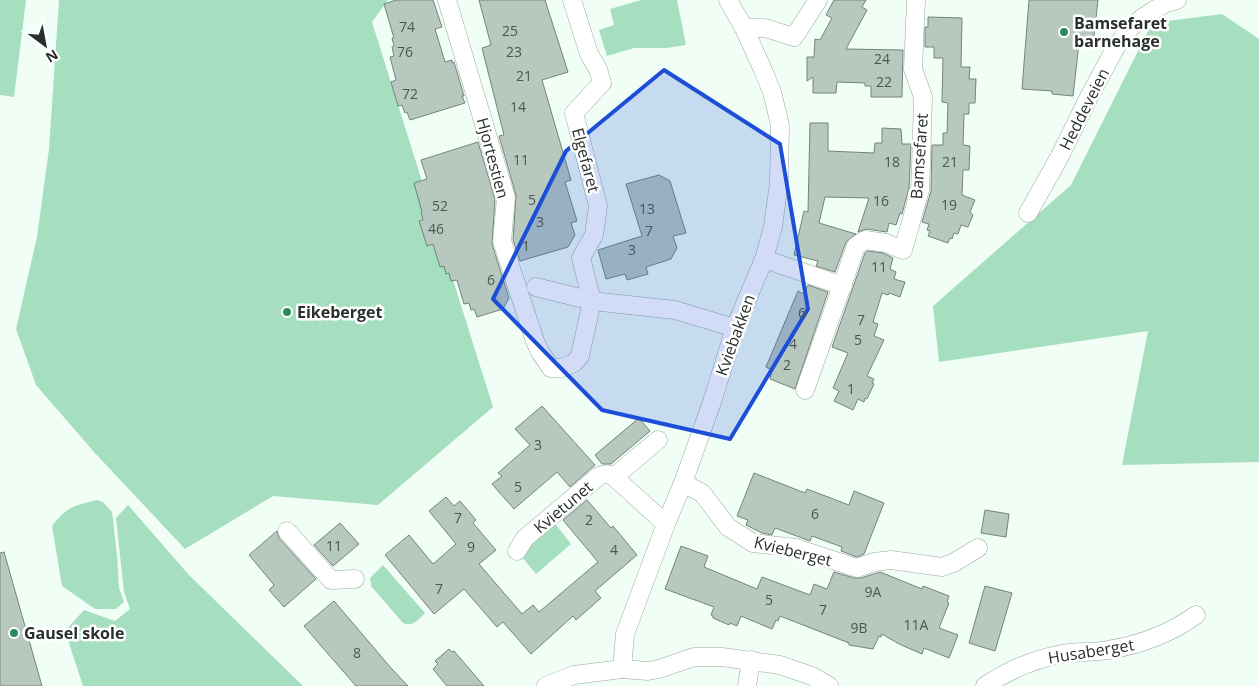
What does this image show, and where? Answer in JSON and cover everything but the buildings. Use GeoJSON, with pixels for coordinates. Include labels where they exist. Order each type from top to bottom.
{"type":"FeatureCollection","features":[{"type":"Feature","properties":{"kind":"street","name":"Hjortestien"},"geometry":{"type":"LineString","coordinates":[[447,0],[506,198],[502,241],[540,352],[551,368],[561,368],[574,363],[580,356]]}},
{"type":"Feature","properties":{"kind":"street","name":"Elgefaret"},"geometry":{"type":"LineString","coordinates":[[572,0],[589,54],[598,69],[602,83],[574,113],[598,206],[594,235],[581,258],[592,301],[580,356]]}},
{"type":"Feature","properties":{"kind":"street","name":"Kviebakken"},"geometry":{"type":"LineString","coordinates":[[622,669],[625,634],[683,483],[736,328],[764,259],[773,227],[779,182],[780,125],[772,92],[744,28],[728,0]]}},
{"type":"Feature","properties":{"kind":"street"},"geometry":{"type":"LineString","coordinates":[[744,28],[765,28],[794,37],[818,0]]}},
{"type":"Feature","properties":{"kind":"street","name":"Bamsefaret"},"geometry":{"type":"LineString","coordinates":[[805,390],[856,246],[864,240],[886,244],[903,250],[916,208],[920,190],[923,97],[913,69],[916,0]]}},
{"type":"Feature","properties":{"kind":"street","name":"Heddeveien"},"geometry":{"type":"LineString","coordinates":[[1028,213],[1060,156],[1116,46],[1128,30],[1142,18],[1164,4],[1177,0]]}},
{"type":"Feature","properties":{"kind":"street"},"geometry":{"type":"LineString","coordinates":[[764,259],[843,286]]}},
{"type":"Feature","properties":{"kind":"street"},"geometry":{"type":"LineString","coordinates":[[536,287],[592,301],[675,310],[736,328]]}},
{"type":"Feature","properties":{"kind":"street","name":"Kvietunet"},"geometry":{"type":"LineString","coordinates":[[614,477],[658,440]]}},
{"type":"Feature","properties":{"kind":"street","name":"Kvietunet"},"geometry":{"type":"LineString","coordinates":[[517,551],[525,538],[599,476],[604,474],[611,474],[666,524]]}},
{"type":"Feature","properties":{"kind":"street","name":"Kvieberget"},"geometry":{"type":"LineString","coordinates":[[683,483],[702,493],[728,527],[753,543],[796,548],[857,568],[874,562],[891,560],[942,567],[954,563],[978,548]]}},
{"type":"Feature","properties":{"kind":"street"},"geometry":{"type":"LineString","coordinates":[[287,531],[331,580],[355,579]]}},
{"type":"Feature","properties":{"kind":"street","name":"Husaberget"},"geometry":{"type":"LineString","coordinates":[[985,686],[1024,664],[1063,653],[1107,650],[1139,643],[1173,628],[1196,615]]}},
{"type":"Feature","properties":{"kind":"street"},"geometry":{"type":"LineString","coordinates":[[546,686],[574,675],[622,669],[648,671],[659,669],[694,656],[751,660],[797,670],[829,686]]}},
{"type":"Feature","properties":{"kind":"street"},"geometry":{"type":"LineString","coordinates":[[747,686],[751,660]]}},
{"type":"Feature","properties":{"kind":"highlighted area"},"geometry":{"type":"Polygon","coordinates":[[[664,70],[780,144],[808,309],[730,439],[602,410],[493,299],[566,151],[664,70]]]}},
{"type":"Feature","properties":{"kind":"green space"},"geometry":{"type":"Polygon","coordinates":[[[0,0],[26,0],[14,97],[0,95],[0,0]]]}},
{"type":"Feature","properties":{"kind":"green space"},"geometry":{"type":"Polygon","coordinates":[[[59,0],[388,0],[372,22],[493,407],[378,505],[273,496],[185,549],[94,452],[36,385],[16,329],[37,237],[49,149],[59,0]]]}},
{"type":"Feature","properties":{"kind":"green space"},"geometry":{"type":"Polygon","coordinates":[[[641,0],[677,0],[686,45],[667,48],[634,48],[607,56],[599,30],[614,25],[610,9],[641,0]]]}},
{"type":"Feature","properties":{"kind":"green space"},"geometry":{"type":"Polygon","coordinates":[[[1222,14],[1259,39],[1259,462],[1122,465],[1148,331],[939,362],[933,306],[1071,185],[1152,23],[1222,14]]]}},
{"type":"Feature","properties":{"kind":"green space"},"geometry":{"type":"Polygon","coordinates":[[[97,500],[103,502],[112,512],[119,588],[124,602],[116,609],[95,609],[62,586],[52,526],[62,514],[72,508],[97,500]]]}},
{"type":"Feature","properties":{"kind":"green space"},"geometry":{"type":"Polygon","coordinates":[[[128,505],[189,575],[303,686],[83,686],[65,631],[84,610],[115,621],[130,609],[124,592],[116,518],[128,505]]]}},
{"type":"Feature","properties":{"kind":"green space"},"geometry":{"type":"Polygon","coordinates":[[[550,517],[571,544],[536,574],[517,551],[550,517]]]}},
{"type":"Feature","properties":{"kind":"green space"},"geometry":{"type":"Polygon","coordinates":[[[383,565],[425,613],[415,622],[410,624],[403,623],[371,586],[370,578],[383,565]]]}},
{"type":"Feature","properties":{"kind":"place","name":"Bamsefaret barnehage"},"geometry":{"type":"Point","coordinates":[1064,32]}},
{"type":"Feature","properties":{"kind":"place","name":"Eikeberget"},"geometry":{"type":"Point","coordinates":[287,312]}},
{"type":"Feature","properties":{"kind":"place","name":"Gausel skole"},"geometry":{"type":"Point","coordinates":[14,633]}}]}
